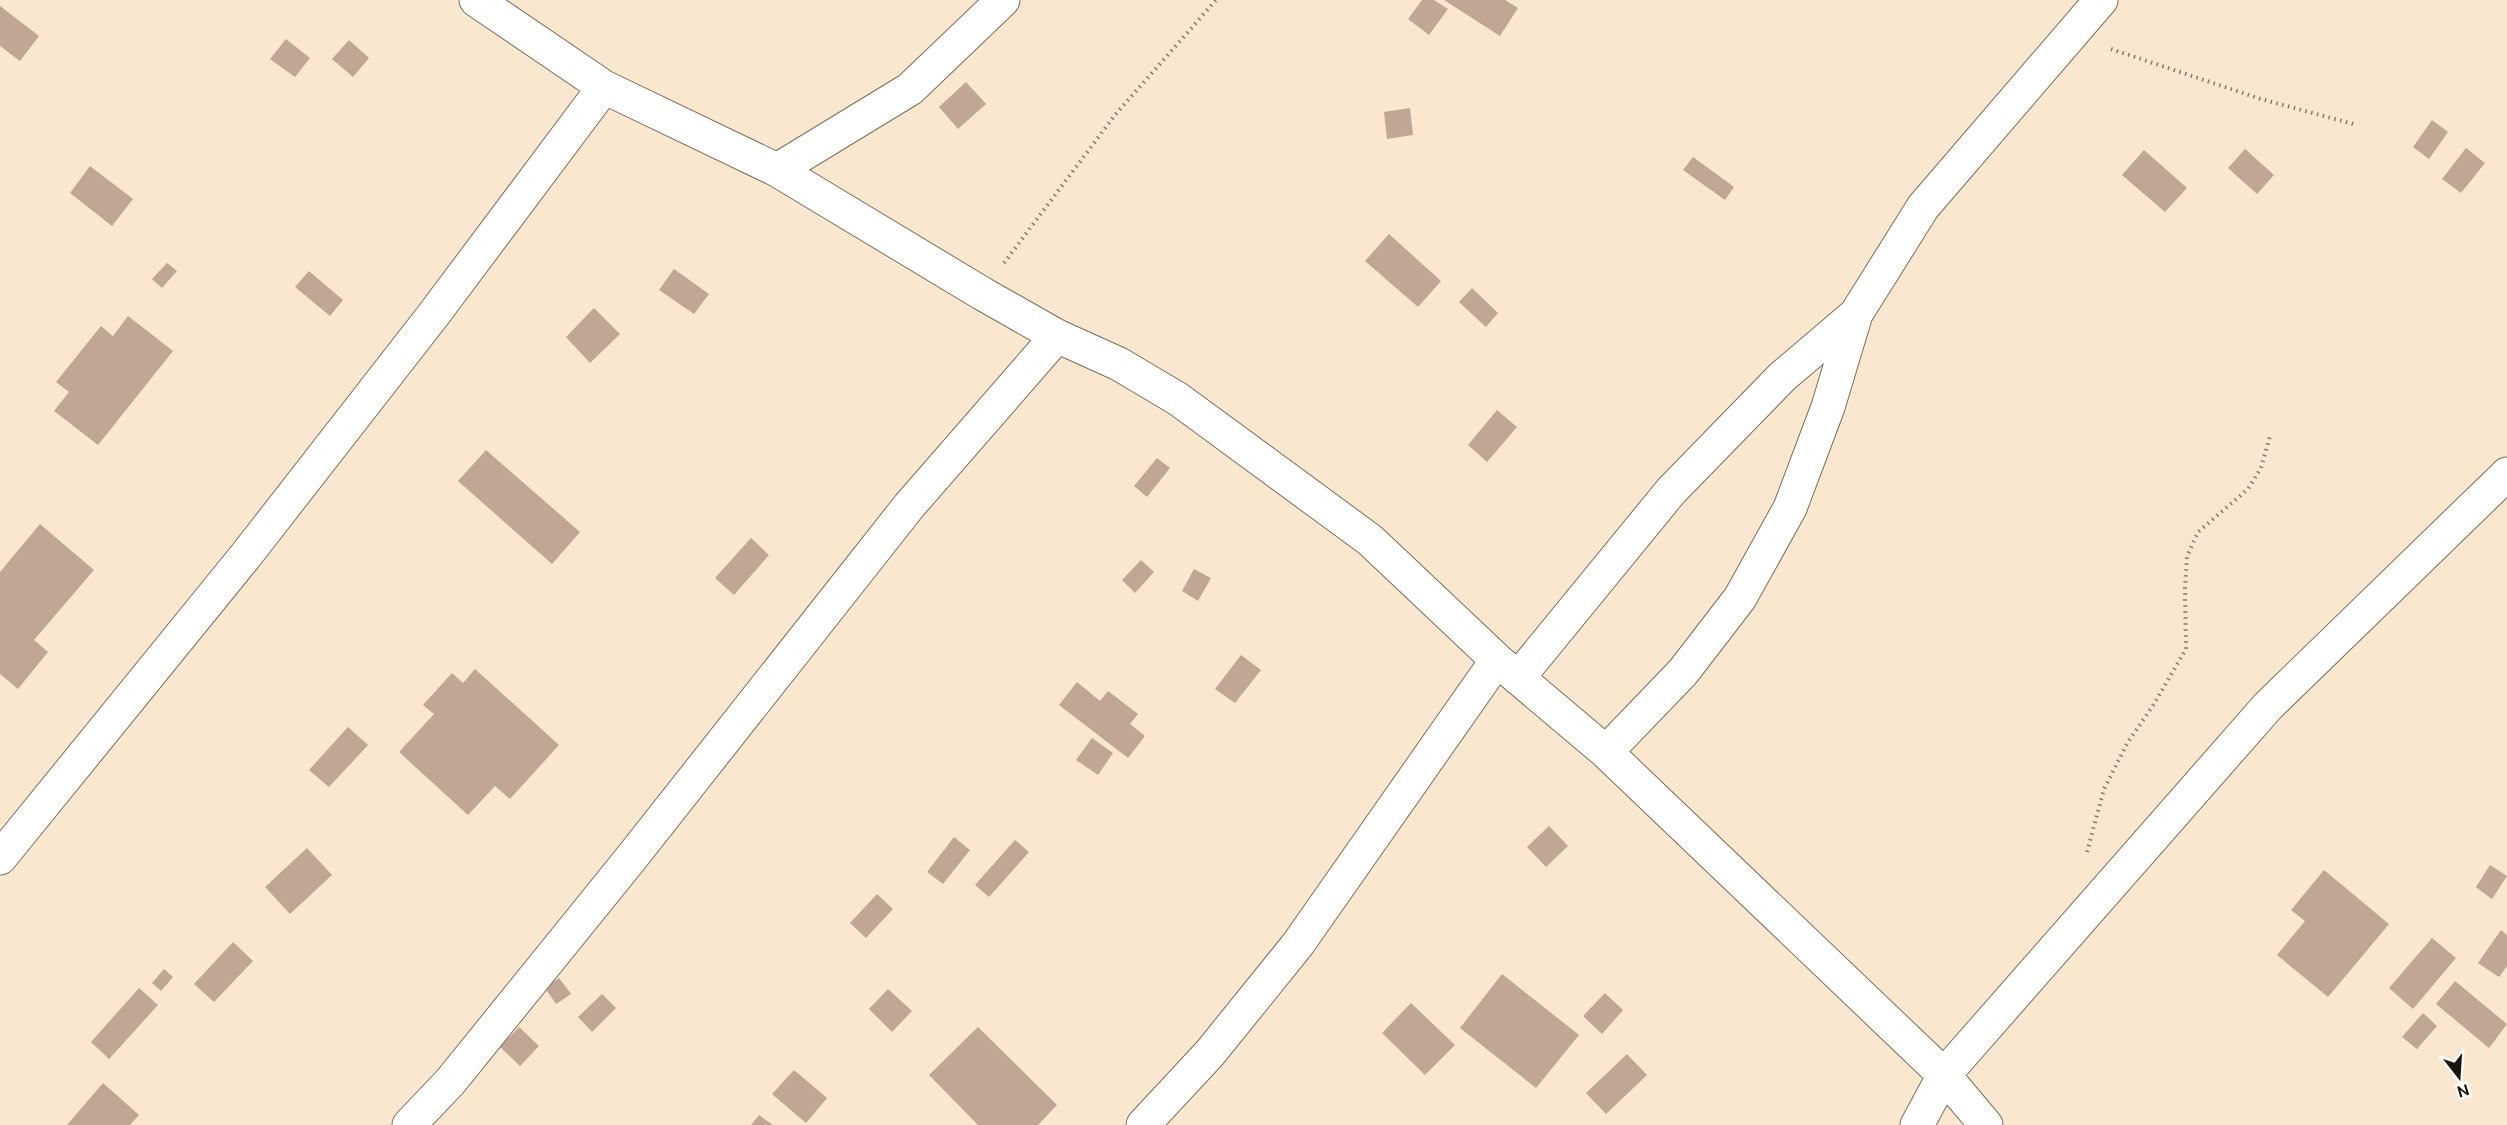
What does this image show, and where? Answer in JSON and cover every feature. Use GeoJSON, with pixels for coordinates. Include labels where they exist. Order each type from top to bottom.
{"type":"FeatureCollection","features":[{"type":"Feature","properties":{"kind":"street"},"geometry":{"type":"LineString","coordinates":[[476,0],[604,87],[777,170],[983,294],[1057,336],[1119,364],[1178,399],[1370,540],[1507,669],[1606,752],[1944,1075],[1986,1125]]}},
{"type":"Feature","properties":{"kind":"street"},"geometry":{"type":"LineString","coordinates":[[777,170],[910,89],[1003,0]]}},
{"type":"Feature","properties":{"kind":"street"},"geometry":{"type":"LineString","coordinates":[[1606,752],[1683,672],[1740,598],[1790,508],[1828,407],[1856,314],[1923,207],[2101,0]]}},
{"type":"Feature","properties":{"kind":"street"},"geometry":{"type":"LineString","coordinates":[[0,858],[247,554],[434,314],[604,87]]}},
{"type":"Feature","properties":{"kind":"street"},"geometry":{"type":"LineString","coordinates":[[1143,1125],[1210,1053],[1298,944],[1507,669],[1671,491],[1782,377],[1856,314]]}},
{"type":"Feature","properties":{"kind":"street"},"geometry":{"type":"LineString","coordinates":[[409,1125],[450,1082],[625,866],[909,506],[1057,336]]}},
{"type":"Feature","properties":{"kind":"street"},"geometry":{"type":"LineString","coordinates":[[1917,1125],[1944,1075],[2268,706],[2507,474]]}},
{"type":"Feature","properties":{"kind":"path"},"geometry":{"type":"LineString","coordinates":[[983,294],[1018,242],[1115,115],[1216,0]]}},
{"type":"Feature","properties":{"kind":"path"},"geometry":{"type":"LineString","coordinates":[[2070,35],[2261,99],[2356,125]]}},
{"type":"Feature","properties":{"kind":"path"},"geometry":{"type":"LineString","coordinates":[[2087,853],[2098,819],[2104,789],[2128,742],[2154,704],[2186,649],[2187,556],[2198,532],[2248,489],[2261,468],[2270,436]]}},
{"type":"Feature","properties":{"kind":"building"},"geometry":{"type":"Polygon","coordinates":[[[1422,0],[1434,0],[1448,9],[1429,35],[1408,19],[1422,0]]]}},
{"type":"Feature","properties":{"kind":"building"},"geometry":{"type":"Polygon","coordinates":[[[1444,0],[1505,0],[1518,8],[1500,36],[1444,0]]]}},
{"type":"Feature","properties":{"kind":"building"},"geometry":{"type":"Polygon","coordinates":[[[0,6],[39,36],[20,61],[0,46],[0,6]]]}},
{"type":"Feature","properties":{"kind":"building"},"geometry":{"type":"Polygon","coordinates":[[[286,39],[310,58],[295,77],[270,59],[286,39]]]}},
{"type":"Feature","properties":{"kind":"building"},"geometry":{"type":"Polygon","coordinates":[[[349,40],[369,58],[353,77],[332,59],[349,40]]]}},
{"type":"Feature","properties":{"kind":"building"},"geometry":{"type":"Polygon","coordinates":[[[966,82],[986,104],[958,129],[939,107],[966,82]]]}},
{"type":"Feature","properties":{"kind":"building"},"geometry":{"type":"Polygon","coordinates":[[[1410,108],[1413,135],[1387,139],[1384,112],[1410,108]]]}},
{"type":"Feature","properties":{"kind":"building"},"geometry":{"type":"Polygon","coordinates":[[[2432,120],[2448,132],[2429,159],[2413,147],[2432,120]]]}},
{"type":"Feature","properties":{"kind":"building"},"geometry":{"type":"Polygon","coordinates":[[[2466,148],[2485,163],[2461,193],[2442,179],[2466,148]]]}},
{"type":"Feature","properties":{"kind":"building"},"geometry":{"type":"Polygon","coordinates":[[[2245,149],[2274,175],[2257,194],[2228,168],[2245,149]]]}},
{"type":"Feature","properties":{"kind":"building"},"geometry":{"type":"Polygon","coordinates":[[[2144,150],[2187,188],[2165,212],[2122,175],[2144,150]]]}},
{"type":"Feature","properties":{"kind":"building"},"geometry":{"type":"Polygon","coordinates":[[[1693,157],[1734,187],[1725,200],[1683,170],[1693,157]]]}},
{"type":"Feature","properties":{"kind":"building"},"geometry":{"type":"Polygon","coordinates":[[[90,166],[133,199],[112,226],[70,193],[90,166]]]}},
{"type":"Feature","properties":{"kind":"building"},"geometry":{"type":"Polygon","coordinates":[[[1389,234],[1441,281],[1418,307],[1365,261],[1389,234]]]}},
{"type":"Feature","properties":{"kind":"building"},"geometry":{"type":"Polygon","coordinates":[[[167,263],[177,271],[162,288],[152,279],[167,263]]]}},
{"type":"Feature","properties":{"kind":"building"},"geometry":{"type":"Polygon","coordinates":[[[674,269],[709,294],[694,314],[659,290],[674,269]]]}},
{"type":"Feature","properties":{"kind":"building"},"geometry":{"type":"Polygon","coordinates":[[[309,271],[343,300],[330,316],[295,287],[309,271]]]}},
{"type":"Feature","properties":{"kind":"building"},"geometry":{"type":"Polygon","coordinates":[[[1472,288],[1498,313],[1486,327],[1459,302],[1472,288]]]}},
{"type":"Feature","properties":{"kind":"building"},"geometry":{"type":"Polygon","coordinates":[[[594,308],[620,334],[590,363],[566,337],[594,308]]]}},
{"type":"Feature","properties":{"kind":"building"},"geometry":{"type":"Polygon","coordinates":[[[128,316],[173,351],[98,445],[54,411],[69,392],[56,382],[101,326],[113,336],[128,316]]]}},
{"type":"Feature","properties":{"kind":"building"},"geometry":{"type":"Polygon","coordinates":[[[1497,410],[1517,427],[1487,462],[1468,445],[1497,410]]]}},
{"type":"Feature","properties":{"kind":"building"},"geometry":{"type":"Polygon","coordinates":[[[486,450],[580,532],[552,564],[458,481],[486,450]]]}},
{"type":"Feature","properties":{"kind":"building"},"geometry":{"type":"Polygon","coordinates":[[[1157,458],[1170,468],[1147,497],[1134,486],[1157,458]]]}},
{"type":"Feature","properties":{"kind":"building"},"geometry":{"type":"Polygon","coordinates":[[[40,524],[94,570],[34,640],[48,652],[18,689],[0,674],[0,572],[40,524]]]}},
{"type":"Feature","properties":{"kind":"building"},"geometry":{"type":"Polygon","coordinates":[[[751,538],[769,555],[734,595],[715,578],[751,538]]]}},
{"type":"Feature","properties":{"kind":"building"},"geometry":{"type":"Polygon","coordinates":[[[1141,560],[1154,572],[1135,593],[1122,580],[1141,560]]]}},
{"type":"Feature","properties":{"kind":"building"},"geometry":{"type":"Polygon","coordinates":[[[1194,569],[1211,578],[1198,601],[1182,591],[1194,569]]]}},
{"type":"Feature","properties":{"kind":"building"},"geometry":{"type":"Polygon","coordinates":[[[1241,655],[1261,670],[1235,703],[1215,689],[1241,655]]]}},
{"type":"Feature","properties":{"kind":"building"},"geometry":{"type":"Polygon","coordinates":[[[475,669],[559,745],[510,799],[495,786],[468,815],[399,752],[434,714],[423,705],[452,673],[463,683],[475,669]]]}},
{"type":"Feature","properties":{"kind":"building"},"geometry":{"type":"Polygon","coordinates":[[[1077,682],[1100,701],[1108,691],[1138,714],[1130,724],[1145,736],[1128,758],[1059,705],[1077,682]]]}},
{"type":"Feature","properties":{"kind":"building"},"geometry":{"type":"Polygon","coordinates":[[[348,727],[368,745],[329,787],[309,770],[348,727]]]}},
{"type":"Feature","properties":{"kind":"building"},"geometry":{"type":"Polygon","coordinates":[[[1092,738],[1113,753],[1098,775],[1076,760],[1092,738]]]}},
{"type":"Feature","properties":{"kind":"building"},"geometry":{"type":"Polygon","coordinates":[[[1549,826],[1568,846],[1546,867],[1527,847],[1549,826]]]}},
{"type":"Feature","properties":{"kind":"building"},"geometry":{"type":"Polygon","coordinates":[[[954,837],[970,850],[943,884],[927,872],[954,837]]]}},
{"type":"Feature","properties":{"kind":"building"},"geometry":{"type":"Polygon","coordinates":[[[1015,840],[1029,852],[989,897],[975,885],[1015,840]]]}},
{"type":"Feature","properties":{"kind":"building"},"geometry":{"type":"Polygon","coordinates":[[[307,848],[332,875],[290,914],[265,887],[307,848]]]}},
{"type":"Feature","properties":{"kind":"building"},"geometry":{"type":"Polygon","coordinates":[[[2490,865],[2507,876],[2492,899],[2476,887],[2490,865]]]}},
{"type":"Feature","properties":{"kind":"building"},"geometry":{"type":"Polygon","coordinates":[[[2324,870],[2389,924],[2328,997],[2277,955],[2305,921],[2291,910],[2324,870]]]}},
{"type":"Feature","properties":{"kind":"building"},"geometry":{"type":"Polygon","coordinates":[[[877,894],[893,909],[866,938],[850,923],[877,894]]]}},
{"type":"Feature","properties":{"kind":"building"},"geometry":{"type":"Polygon","coordinates":[[[2501,930],[2507,935],[2507,966],[2499,977],[2478,963],[2501,930]]]}},
{"type":"Feature","properties":{"kind":"building"},"geometry":{"type":"Polygon","coordinates":[[[2432,938],[2456,958],[2413,1009],[2389,988],[2432,938]]]}},
{"type":"Feature","properties":{"kind":"building"},"geometry":{"type":"Polygon","coordinates":[[[233,942],[253,961],[214,1002],[194,984],[233,942]]]}},
{"type":"Feature","properties":{"kind":"building"},"geometry":{"type":"Polygon","coordinates":[[[164,969],[173,977],[161,991],[152,983],[164,969]]]}},
{"type":"Feature","properties":{"kind":"building"},"geometry":{"type":"Polygon","coordinates":[[[1502,974],[1579,1035],[1536,1088],[1460,1028],[1502,974]]]}},
{"type":"Feature","properties":{"kind":"building"},"geometry":{"type":"Polygon","coordinates":[[[559,978],[571,994],[556,1004],[545,988],[559,978]]]}},
{"type":"Feature","properties":{"kind":"building"},"geometry":{"type":"Polygon","coordinates":[[[2455,981],[2507,1024],[2489,1048],[2436,1004],[2455,981]]]}},
{"type":"Feature","properties":{"kind":"building"},"geometry":{"type":"Polygon","coordinates":[[[139,988],[158,1005],[109,1059],[91,1042],[139,988]]]}},
{"type":"Feature","properties":{"kind":"building"},"geometry":{"type":"Polygon","coordinates":[[[888,989],[912,1011],[892,1032],[869,1009],[888,989]]]}},
{"type":"Feature","properties":{"kind":"building"},"geometry":{"type":"Polygon","coordinates":[[[1605,993],[1623,1010],[1602,1034],[1583,1016],[1605,993]]]}},
{"type":"Feature","properties":{"kind":"building"},"geometry":{"type":"Polygon","coordinates":[[[602,994],[616,1008],[592,1032],[578,1017],[602,994]]]}},
{"type":"Feature","properties":{"kind":"building"},"geometry":{"type":"Polygon","coordinates":[[[1411,1003],[1455,1045],[1425,1075],[1382,1033],[1411,1003]]]}},
{"type":"Feature","properties":{"kind":"building"},"geometry":{"type":"Polygon","coordinates":[[[2423,1013],[2437,1026],[2417,1049],[2402,1037],[2423,1013]]]}},
{"type":"Feature","properties":{"kind":"building"},"geometry":{"type":"Polygon","coordinates":[[[519,1027],[539,1046],[520,1066],[500,1047],[519,1027]]]}},
{"type":"Feature","properties":{"kind":"building"},"geometry":{"type":"Polygon","coordinates":[[[978,1027],[1057,1105],[1038,1125],[978,1125],[929,1075],[978,1027]]]}},
{"type":"Feature","properties":{"kind":"building"},"geometry":{"type":"Polygon","coordinates":[[[1627,1054],[1647,1075],[1606,1114],[1586,1093],[1627,1054]]]}},
{"type":"Feature","properties":{"kind":"building"},"geometry":{"type":"Polygon","coordinates":[[[794,1070],[827,1098],[806,1123],[772,1094],[794,1070]]]}},
{"type":"Feature","properties":{"kind":"building"},"geometry":{"type":"Polygon","coordinates":[[[103,1083],[139,1115],[130,1125],[67,1125],[103,1083]]]}},
{"type":"Feature","properties":{"kind":"building"},"geometry":{"type":"Polygon","coordinates":[[[759,1115],[773,1125],[751,1125],[759,1115]]]}}]}
